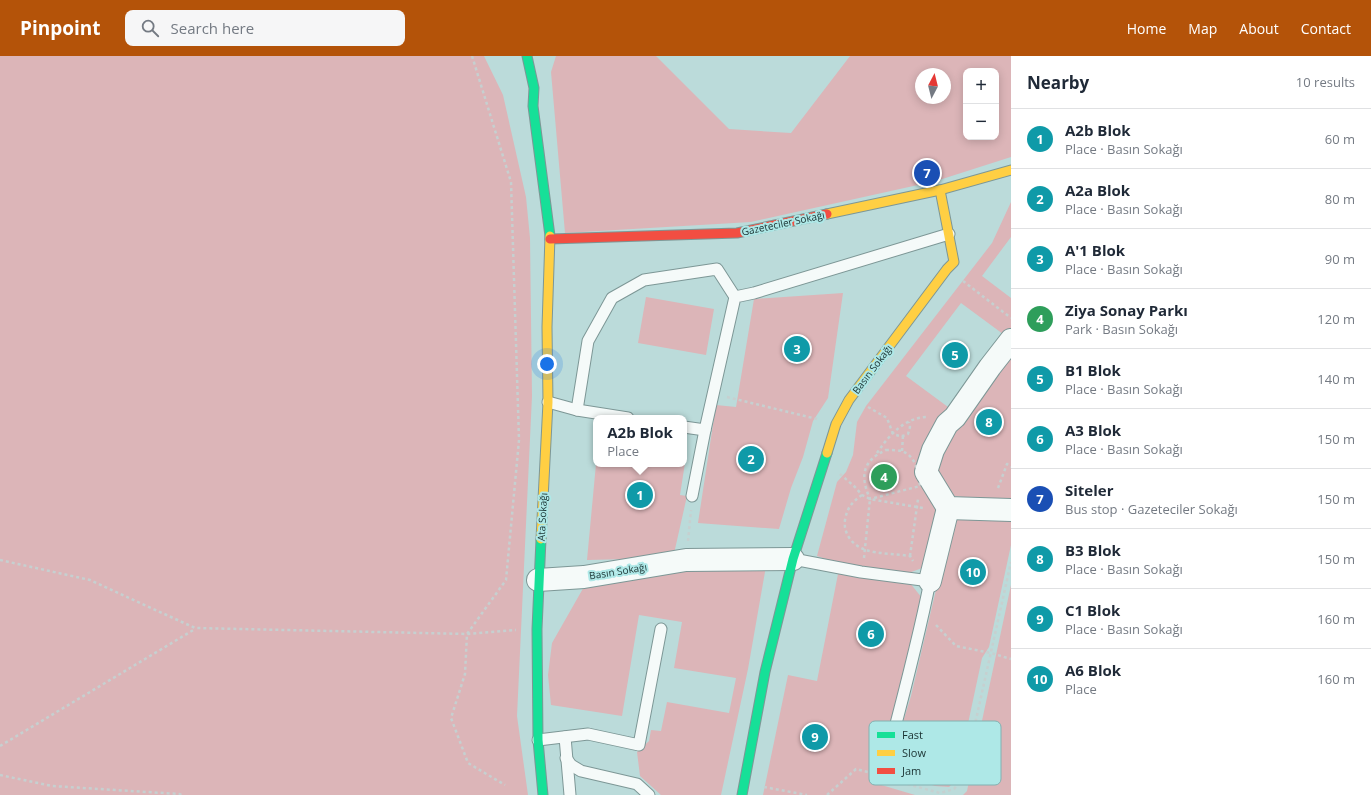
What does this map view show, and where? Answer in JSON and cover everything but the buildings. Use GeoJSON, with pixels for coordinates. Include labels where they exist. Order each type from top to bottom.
{"type":"FeatureCollection","features":[{"type":"Feature","properties":{"kind":"street"},"geometry":{"type":"LineString","coordinates":[[527,56],[534,88],[533,106]]}},
{"type":"Feature","properties":{"kind":"street"},"geometry":{"type":"LineString","coordinates":[[524,85],[533,106]]}},
{"type":"Feature","properties":{"kind":"street","name":"Ata Sokağı"},"geometry":{"type":"LineString","coordinates":[[533,106],[550,239],[547,327],[548,402],[538,580],[537,629],[538,740],[543,795]]}},
{"type":"Feature","properties":{"kind":"street","name":"Gazeteciler Sokağı"},"geometry":{"type":"LineString","coordinates":[[550,239],[737,233],[940,190],[1011,170]]}},
{"type":"Feature","properties":{"kind":"street","name":"Basın Sokağı"},"geometry":{"type":"LineString","coordinates":[[742,795],[765,672],[793,559],[836,424],[849,400],[947,269],[954,262],[940,190]]}},
{"type":"Feature","properties":{"kind":"street"},"geometry":{"type":"LineString","coordinates":[[930,581],[948,508],[926,472],[933,450],[947,424],[954,417],[1011,340]]}},
{"type":"Feature","properties":{"kind":"street"},"geometry":{"type":"LineString","coordinates":[[948,508],[1011,510]]}},
{"type":"Feature","properties":{"kind":"street","name":"Basın Sokağı"},"geometry":{"type":"LineString","coordinates":[[538,580],[584,577],[686,560],[793,559]]}},
{"type":"Feature","properties":{"kind":"lane"},"geometry":{"type":"LineString","coordinates":[[735,297],[754,293],[949,234]]}},
{"type":"Feature","properties":{"kind":"lane"},"geometry":{"type":"LineString","coordinates":[[577,410],[588,341],[612,298],[644,280],[717,269],[735,297],[704,430],[692,496]]}},
{"type":"Feature","properties":{"kind":"lane"},"geometry":{"type":"LineString","coordinates":[[548,402],[577,410],[609,415]]}},
{"type":"Feature","properties":{"kind":"lane"},"geometry":{"type":"LineString","coordinates":[[687,427],[704,430]]}},
{"type":"Feature","properties":{"kind":"lane"},"geometry":{"type":"LineString","coordinates":[[793,559],[861,572],[930,581],[924,613],[896,721]]}},
{"type":"Feature","properties":{"kind":"lane"},"geometry":{"type":"LineString","coordinates":[[538,740],[565,738],[588,734],[639,745],[661,629]]}},
{"type":"Feature","properties":{"kind":"lane"},"geometry":{"type":"LineString","coordinates":[[565,738],[570,795]]}},
{"type":"Feature","properties":{"kind":"lane"},"geometry":{"type":"LineString","coordinates":[[566,758],[580,771],[637,784],[649,795]]}},
{"type":"Feature","properties":{"kind":"path"},"geometry":{"type":"LineString","coordinates":[[472,56],[511,182],[519,440],[506,580],[467,634],[465,674],[451,718],[468,764],[505,785]]}},
{"type":"Feature","properties":{"kind":"path"},"geometry":{"type":"LineString","coordinates":[[947,269],[1011,318]]}},
{"type":"Feature","properties":{"kind":"path"},"geometry":{"type":"LineString","coordinates":[[713,393],[836,424]]}},
{"type":"Feature","properties":{"kind":"path"},"geometry":{"type":"LineString","coordinates":[[866,406],[887,418],[893,434]]}},
{"type":"Feature","properties":{"kind":"path"},"geometry":{"type":"LineString","coordinates":[[861,572],[866,550],[870,499],[865,487],[864,477],[866,465],[877,454],[887,439],[901,426],[922,417],[954,417]]}},
{"type":"Feature","properties":{"kind":"path"},"geometry":{"type":"LineString","coordinates":[[893,434],[903,436],[908,434],[910,427],[909,422]]}},
{"type":"Feature","properties":{"kind":"path"},"geometry":{"type":"LineString","coordinates":[[902,451],[903,436]]}},
{"type":"Feature","properties":{"kind":"path"},"geometry":{"type":"LineString","coordinates":[[877,454],[886,450],[902,451],[912,459],[917,467],[920,486],[910,556]]}},
{"type":"Feature","properties":{"kind":"path"},"geometry":{"type":"LineString","coordinates":[[989,510],[1007,464],[1011,467]]}},
{"type":"Feature","properties":{"kind":"path"},"geometry":{"type":"LineString","coordinates":[[822,465],[837,472],[862,495],[870,499],[917,508],[948,508]]}},
{"type":"Feature","properties":{"kind":"path"},"geometry":{"type":"LineString","coordinates":[[870,499],[920,486]]}},
{"type":"Feature","properties":{"kind":"path"},"geometry":{"type":"LineString","coordinates":[[862,495],[853,501],[847,511],[845,521],[846,532],[851,542],[866,550],[910,556],[930,581]]}},
{"type":"Feature","properties":{"kind":"path"},"geometry":{"type":"LineString","coordinates":[[686,560],[692,496]]}},
{"type":"Feature","properties":{"kind":"path"},"geometry":{"type":"LineString","coordinates":[[0,560],[90,580],[195,628],[467,634],[537,629]]}},
{"type":"Feature","properties":{"kind":"path"},"geometry":{"type":"LineString","coordinates":[[976,721],[1011,562]]}},
{"type":"Feature","properties":{"kind":"path"},"geometry":{"type":"LineString","coordinates":[[924,613],[956,646],[991,653],[1011,659]]}},
{"type":"Feature","properties":{"kind":"path"},"geometry":{"type":"LineString","coordinates":[[0,746],[195,628]]}},
{"type":"Feature","properties":{"kind":"path"},"geometry":{"type":"LineString","coordinates":[[0,775],[52,786],[182,795]]}},
{"type":"Feature","properties":{"kind":"path"},"geometry":{"type":"LineString","coordinates":[[744,784],[807,795]]}},
{"type":"Feature","properties":{"kind":"shaded area"},"geometry":{"type":"Polygon","coordinates":[[[0,56],[484,56],[503,95],[526,197],[530,238],[532,396],[517,716],[528,795],[0,795],[0,56]]]}},
{"type":"Feature","properties":{"kind":"shaded area"},"geometry":{"type":"Polygon","coordinates":[[[556,56],[656,56],[729,129],[791,133],[850,56],[1011,56],[1011,157],[936,181],[751,222],[565,233],[551,72],[556,56]]]}},
{"type":"Feature","properties":{"kind":"shaded area"},"geometry":{"type":"Polygon","coordinates":[[[1011,202],[1011,237],[982,276],[1011,298],[1011,337],[1003,334],[961,303],[906,376],[948,407],[949,416],[932,436],[940,513],[925,567],[903,575],[838,563],[817,556],[837,482],[846,472],[853,455],[857,422],[866,406],[992,243],[1011,202]]]}},
{"type":"Feature","properties":{"kind":"shaded area"},"geometry":{"type":"Polygon","coordinates":[[[843,293],[828,398],[813,421],[803,457],[791,488],[779,529],[698,523],[716,405],[736,407],[754,299],[843,293]]]}},
{"type":"Feature","properties":{"kind":"shaded area"},"geometry":{"type":"Polygon","coordinates":[[[646,297],[714,309],[706,355],[638,343],[646,297]]]}},
{"type":"Feature","properties":{"kind":"shaded area"},"geometry":{"type":"Polygon","coordinates":[[[1005,356],[1011,359],[1011,499],[1008,501],[952,496],[936,474],[938,450],[1005,356]]]}},
{"type":"Feature","properties":{"kind":"shaded area"},"geometry":{"type":"Polygon","coordinates":[[[596,467],[684,467],[680,495],[687,496],[673,558],[587,560],[596,467]]]}},
{"type":"Feature","properties":{"kind":"shaded area"},"geometry":{"type":"Polygon","coordinates":[[[955,517],[1011,520],[1011,545],[989,647],[982,658],[969,721],[903,721],[911,696],[951,526],[955,517]]]}},
{"type":"Feature","properties":{"kind":"shaded area"},"geometry":{"type":"Polygon","coordinates":[[[766,566],[748,669],[721,795],[661,795],[640,776],[637,752],[649,741],[651,730],[661,731],[667,702],[729,713],[736,678],[674,668],[682,622],[639,615],[622,716],[551,705],[548,675],[552,643],[585,585],[680,571],[766,566]]]}},
{"type":"Feature","properties":{"kind":"shaded area"},"geometry":{"type":"Polygon","coordinates":[[[838,574],[910,583],[922,598],[919,617],[893,721],[869,721],[869,785],[881,785],[915,795],[763,795],[788,675],[817,681],[838,574]]]}},
{"type":"Feature","properties":{"kind":"shaded area"},"geometry":{"type":"Polygon","coordinates":[[[1011,585],[1011,795],[963,795],[967,791],[968,785],[1001,785],[1001,721],[982,721],[1011,585]]]}},
{"type":"Feature","properties":{"kind":"shaded area"},"geometry":{"type":"Polygon","coordinates":[[[932,785],[951,785],[949,787],[932,785]]]}},
{"type":"Feature","properties":{"kind":"traffic: fast"},"geometry":{"type":"LineString","coordinates":[[527,56],[534,88],[533,106],[550,236]]}},
{"type":"Feature","properties":{"kind":"traffic: fast"},"geometry":{"type":"LineString","coordinates":[[742,795],[765,672],[793,559],[827,453]]}},
{"type":"Feature","properties":{"kind":"traffic: fast"},"geometry":{"type":"LineString","coordinates":[[541,539],[537,629],[538,740],[543,795]]}},
{"type":"Feature","properties":{"kind":"traffic: slow"},"geometry":{"type":"LineString","coordinates":[[827,214],[940,190],[1011,170]]}},
{"type":"Feature","properties":{"kind":"traffic: slow"},"geometry":{"type":"LineString","coordinates":[[827,453],[836,424],[849,400],[947,269],[954,262],[940,190]]}},
{"type":"Feature","properties":{"kind":"traffic: slow"},"geometry":{"type":"LineString","coordinates":[[541,539],[548,402],[547,327],[550,236]]}},
{"type":"Feature","properties":{"kind":"traffic: jam"},"geometry":{"type":"LineString","coordinates":[[550,239],[737,233],[827,214]]}},
{"type":"Feature","properties":{"kind":"place","name":"Siteler"},"geometry":{"type":"Point","coordinates":[927,173]}},
{"type":"Feature","properties":{"kind":"place","name":"A'1 Blok"},"geometry":{"type":"Point","coordinates":[797,349]}},
{"type":"Feature","properties":{"kind":"place","name":"B1 Blok"},"geometry":{"type":"Point","coordinates":[955,355]}},
{"type":"Feature","properties":{"kind":"place","name":"B3 Blok"},"geometry":{"type":"Point","coordinates":[989,422]}},
{"type":"Feature","properties":{"kind":"place","name":"A2a Blok"},"geometry":{"type":"Point","coordinates":[751,459]}},
{"type":"Feature","properties":{"kind":"place","name":"Ziya Sonay Parkı"},"geometry":{"type":"Point","coordinates":[884,477]}},
{"type":"Feature","properties":{"kind":"place","name":"A2b Blok"},"geometry":{"type":"Point","coordinates":[640,495]}},
{"type":"Feature","properties":{"kind":"place","name":"A6 Blok"},"geometry":{"type":"Point","coordinates":[973,572]}},
{"type":"Feature","properties":{"kind":"place","name":"A3 Blok"},"geometry":{"type":"Point","coordinates":[871,634]}},
{"type":"Feature","properties":{"kind":"place","name":"C1 Blok"},"geometry":{"type":"Point","coordinates":[815,737]}}]}
